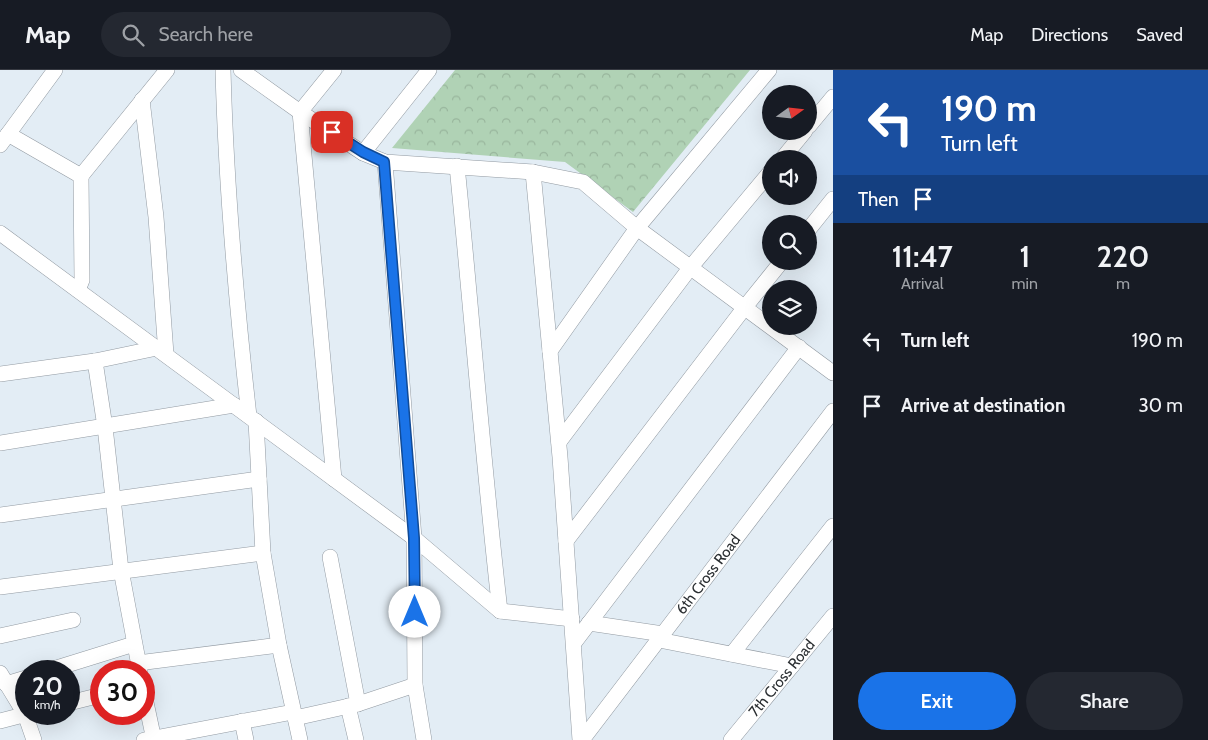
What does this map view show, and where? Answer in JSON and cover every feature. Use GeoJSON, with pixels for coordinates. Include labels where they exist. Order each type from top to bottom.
{"type":"FeatureCollection","features":[{"type":"Feature","properties":{"kind":"street"},"geometry":{"type":"LineString","coordinates":[[55,70],[4,140],[81,176]]}},
{"type":"Feature","properties":{"kind":"street"},"geometry":{"type":"LineString","coordinates":[[78,290],[82,280],[81,176],[167,70]]}},
{"type":"Feature","properties":{"kind":"street"},"geometry":{"type":"LineString","coordinates":[[223,70],[225,134],[241,343],[259,479],[263,553],[279,645],[300,740]]}},
{"type":"Feature","properties":{"kind":"street"},"geometry":{"type":"LineString","coordinates":[[334,70],[300,112],[334,479]]}},
{"type":"Feature","properties":{"kind":"street"},"geometry":{"type":"LineString","coordinates":[[363,152],[429,70]]}},
{"type":"Feature","properties":{"kind":"street"},"geometry":{"type":"LineString","coordinates":[[550,351],[637,228],[769,70]]}},
{"type":"Feature","properties":{"kind":"street"},"geometry":{"type":"LineString","coordinates":[[245,71],[300,112],[363,152],[384,162],[533,172],[583,182],[637,228],[833,373]]}},
{"type":"Feature","properties":{"kind":"street"},"geometry":{"type":"LineString","coordinates":[[818,115],[833,97]]}},
{"type":"Feature","properties":{"kind":"street"},"geometry":{"type":"LineString","coordinates":[[142,100],[156,217],[161,351]]}},
{"type":"Feature","properties":{"kind":"street"},"geometry":{"type":"LineString","coordinates":[[789,150],[797,140]]}},
{"type":"Feature","properties":{"kind":"street"},"geometry":{"type":"LineString","coordinates":[[384,162],[414,538],[415,685],[424,740]]}},
{"type":"Feature","properties":{"kind":"street"},"geometry":{"type":"LineString","coordinates":[[458,166],[487,499],[500,611]]}},
{"type":"Feature","properties":{"kind":"street"},"geometry":{"type":"LineString","coordinates":[[533,172],[559,442],[581,740]]}},
{"type":"Feature","properties":{"kind":"street"},"geometry":{"type":"LineString","coordinates":[[559,442],[690,268],[762,182]]}},
{"type":"Feature","properties":{"kind":"street"},"geometry":{"type":"LineString","coordinates":[[817,219],[833,199]]}},
{"type":"Feature","properties":{"kind":"street"},"geometry":{"type":"LineString","coordinates":[[0,233],[414,538],[500,611],[572,619]]}},
{"type":"Feature","properties":{"kind":"street"},"geometry":{"type":"LineString","coordinates":[[566,541],[775,270]]}},
{"type":"Feature","properties":{"kind":"street"},"geometry":{"type":"LineString","coordinates":[[574,643],[799,347]]}},
{"type":"Feature","properties":{"kind":"street"},"geometry":{"type":"LineString","coordinates":[[0,374],[161,351]]}},
{"type":"Feature","properties":{"kind":"street"},"geometry":{"type":"LineString","coordinates":[[95,360],[105,427],[121,570],[137,660]]}},
{"type":"Feature","properties":{"kind":"street"},"geometry":{"type":"LineString","coordinates":[[0,443],[234,405]]}},
{"type":"Feature","properties":{"kind":"street","name":"6th Cross Road"},"geometry":{"type":"LineString","coordinates":[[581,740],[833,411]]}},
{"type":"Feature","properties":{"kind":"street"},"geometry":{"type":"LineString","coordinates":[[0,515],[259,479]]}},
{"type":"Feature","properties":{"kind":"street"},"geometry":{"type":"LineString","coordinates":[[732,654],[833,526]]}},
{"type":"Feature","properties":{"kind":"street"},"geometry":{"type":"LineString","coordinates":[[0,587],[263,553]]}},
{"type":"Feature","properties":{"kind":"street"},"geometry":{"type":"LineString","coordinates":[[330,557],[353,705],[356,740]]}},
{"type":"Feature","properties":{"kind":"street","name":"7th Cross Road"},"geometry":{"type":"LineString","coordinates":[[731,740],[833,616]]}},
{"type":"Feature","properties":{"kind":"street"},"geometry":{"type":"LineString","coordinates":[[0,636],[73,620]]}},
{"type":"Feature","properties":{"kind":"street"},"geometry":{"type":"LineString","coordinates":[[589,623],[792,666]]}},
{"type":"Feature","properties":{"kind":"street"},"geometry":{"type":"LineString","coordinates":[[80,661],[134,644]]}},
{"type":"Feature","properties":{"kind":"street"},"geometry":{"type":"LineString","coordinates":[[155,664],[279,645]]}},
{"type":"Feature","properties":{"kind":"street"},"geometry":{"type":"LineString","coordinates":[[3,679],[15,697]]}},
{"type":"Feature","properties":{"kind":"street"},"geometry":{"type":"LineString","coordinates":[[148,725],[150,739],[242,721],[353,705],[415,685]]}},
{"type":"Feature","properties":{"kind":"street"},"geometry":{"type":"LineString","coordinates":[[0,722],[15,717]]}},
{"type":"Feature","properties":{"kind":"street"},"geometry":{"type":"LineString","coordinates":[[242,721],[246,740]]}},
{"type":"Feature","properties":{"kind":"street"},"geometry":{"type":"LineString","coordinates":[[29,725],[34,740]]}},
{"type":"Feature","properties":{"kind":"green space"},"geometry":{"type":"Polygon","coordinates":[[[455,70],[750,70],[633,212],[565,162],[392,148],[455,70]]]}},
{"type":"Feature","properties":{"kind":"route"},"geometry":{"type":"LineString","coordinates":[[332,132],[363,152],[384,162],[414,538],[415,612]]}}]}
